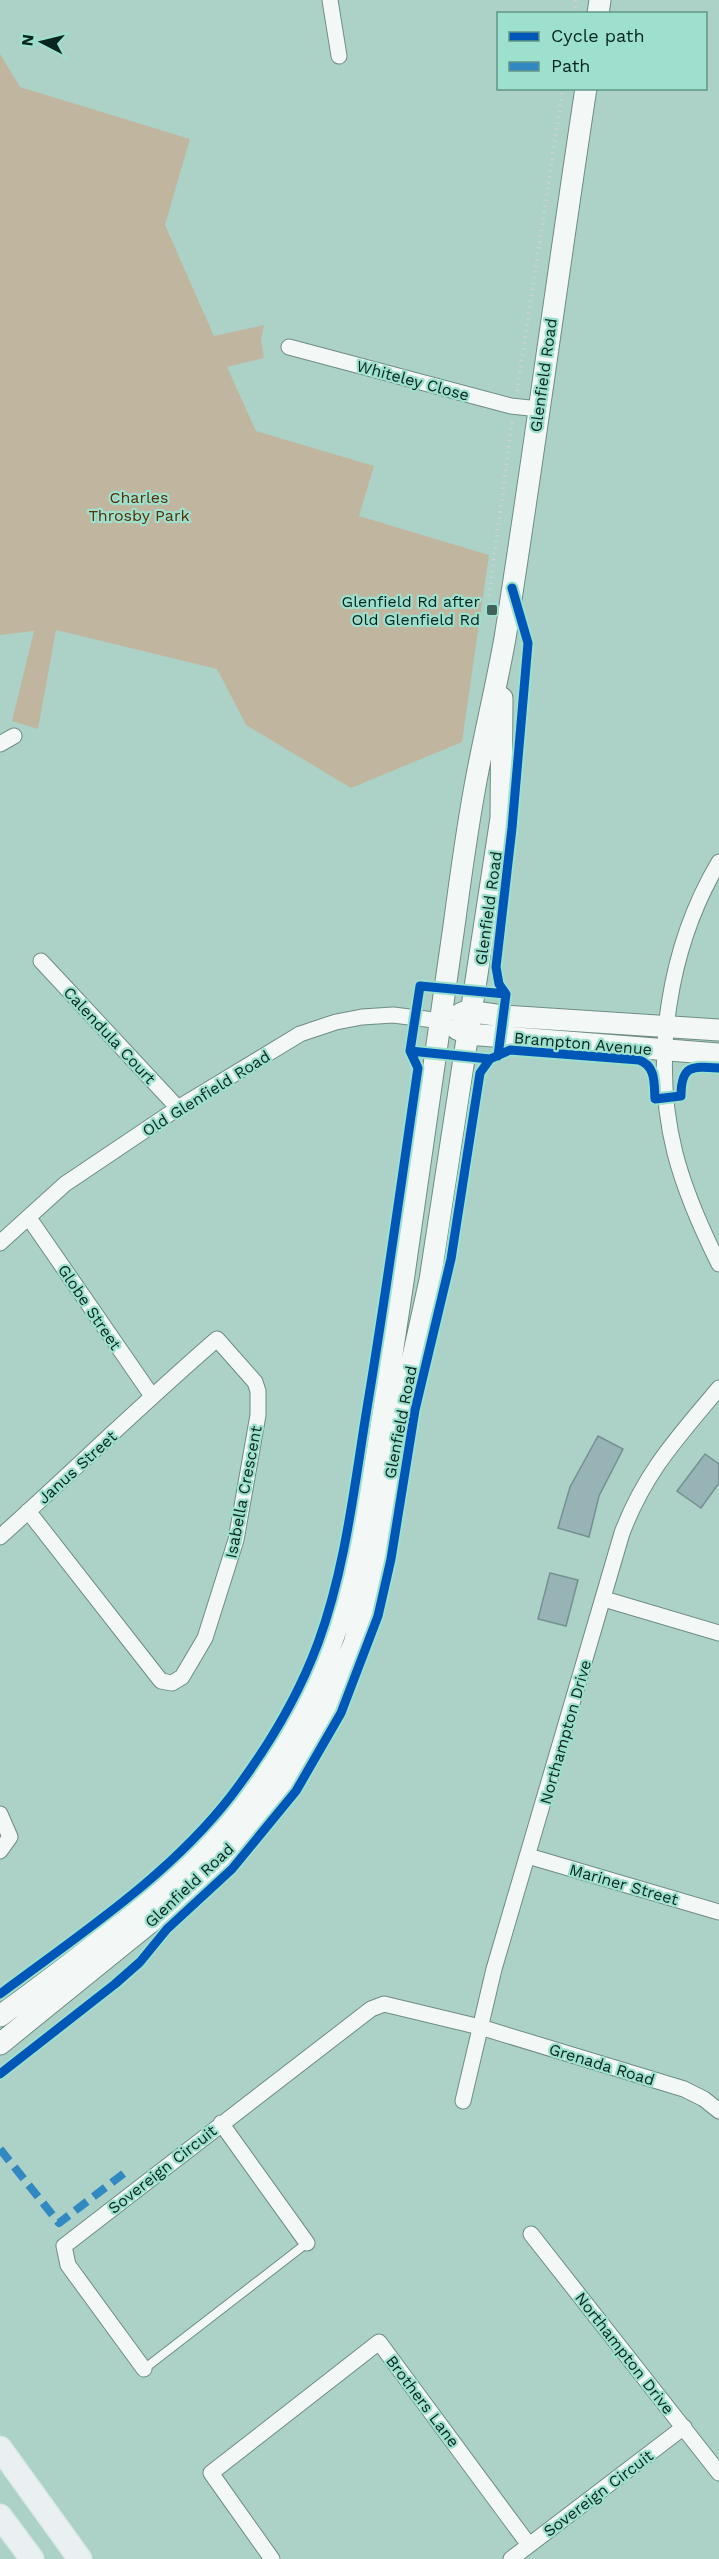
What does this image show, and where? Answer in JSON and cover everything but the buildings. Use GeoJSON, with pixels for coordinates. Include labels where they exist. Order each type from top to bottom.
{"type":"FeatureCollection","features":[{"type":"Feature","properties":{"kind":"main road","name":"Glenfield Road"},"geometry":{"type":"LineString","coordinates":[[0,2016],[137,1909],[226,1824],[260,1781],[289,1737],[312,1692],[336,1633],[352,1583],[381,1424],[474,791],[501,662],[586,90]]}},
{"type":"Feature","properties":{"kind":"main road","name":"Glenfield Road"},"geometry":{"type":"LineString","coordinates":[[0,2043],[97,1967],[221,1859],[273,1798],[324,1714],[354,1644],[378,1551],[408,1379],[430,1280],[472,1012],[501,818],[503,743],[501,662]]}},
{"type":"Feature","properties":{"kind":"main road","name":"Brampton Avenue"},"geometry":{"type":"LineString","coordinates":[[442,1021],[467,1011],[719,1030]]}},
{"type":"Feature","properties":{"kind":"main road","name":"Brampton Avenue"},"geometry":{"type":"LineString","coordinates":[[442,1021],[468,1034],[719,1054]]}},
{"type":"Feature","properties":{"kind":"main road"},"geometry":{"type":"LineString","coordinates":[[0,2060],[47,2022],[97,1967]]}},
{"type":"Feature","properties":{"kind":"main road"},"geometry":{"type":"LineString","coordinates":[[0,2448],[80,2559]]}},
{"type":"Feature","properties":{"kind":"main road"},"geometry":{"type":"LineString","coordinates":[[0,2516],[32,2559]]}},
{"type":"Feature","properties":{"kind":"street"},"geometry":{"type":"LineString","coordinates":[[330,0],[339,56]]}},
{"type":"Feature","properties":{"kind":"street","name":"Whiteley Close"},"geometry":{"type":"LineString","coordinates":[[289,346],[515,406],[539,409]]}},
{"type":"Feature","properties":{"kind":"street"},"geometry":{"type":"LineString","coordinates":[[0,744],[14,736]]}},
{"type":"Feature","properties":{"kind":"street"},"geometry":{"type":"LineString","coordinates":[[719,862],[695,912],[680,958],[665,1049],[666,1098],[675,1152],[693,1208],[719,1264]]}},
{"type":"Feature","properties":{"kind":"street","name":"Calendula Court"},"geometry":{"type":"LineString","coordinates":[[41,961],[178,1108]]}},
{"type":"Feature","properties":{"kind":"street","name":"Old Glenfield Road"},"geometry":{"type":"LineString","coordinates":[[0,1243],[65,1184],[178,1108],[300,1035],[336,1022],[362,1017],[393,1015],[442,1021]]}},
{"type":"Feature","properties":{"kind":"street","name":"Globe Street"},"geometry":{"type":"LineString","coordinates":[[29,1218],[152,1396]]}},
{"type":"Feature","properties":{"kind":"street","name":"Isabella Crescent"},"geometry":{"type":"LineString","coordinates":[[28,1511],[161,1681],[172,1683],[182,1677],[205,1638],[236,1540],[258,1415],[258,1391],[255,1382],[217,1339],[152,1396]]}},
{"type":"Feature","properties":{"kind":"street","name":"Northampton Drive"},"geometry":{"type":"LineString","coordinates":[[463,2101],[494,1969],[622,1533],[643,1485],[662,1455],[719,1388]]}},
{"type":"Feature","properties":{"kind":"street","name":"Janus Street"},"geometry":{"type":"LineString","coordinates":[[0,1537],[152,1396]]}},
{"type":"Feature","properties":{"kind":"street"},"geometry":{"type":"LineString","coordinates":[[604,1599],[719,1633]]}},
{"type":"Feature","properties":{"kind":"street"},"geometry":{"type":"LineString","coordinates":[[0,1814],[10,1837],[0,1851]]}},
{"type":"Feature","properties":{"kind":"street","name":"Mariner Street"},"geometry":{"type":"LineString","coordinates":[[528,1856],[719,1912]]}},
{"type":"Feature","properties":{"kind":"street","name":"Sovereign Circuit"},"geometry":{"type":"LineString","coordinates":[[144,2368],[68,2265],[64,2246],[221,2122],[371,2009],[384,2004],[480,2027]]}},
{"type":"Feature","properties":{"kind":"street","name":"Grenada Road"},"geometry":{"type":"LineString","coordinates":[[480,2027],[684,2089],[704,2099],[719,2112]]}},
{"type":"Feature","properties":{"kind":"street"},"geometry":{"type":"LineString","coordinates":[[221,2122],[307,2243]]}},
{"type":"Feature","properties":{"kind":"street","name":"Northampton Drive"},"geometry":{"type":"LineString","coordinates":[[531,2234],[719,2473]]}},
{"type":"Feature","properties":{"kind":"street","name":"Brothers Lane"},"geometry":{"type":"LineString","coordinates":[[272,2559],[211,2473],[379,2342],[529,2545]]}},
{"type":"Feature","properties":{"kind":"street","name":"Sovereign Circuit"},"geometry":{"type":"LineString","coordinates":[[511,2559],[684,2427]]}},
{"type":"Feature","properties":{"kind":"lane","name":"Sovereign Circuit"},"geometry":{"type":"LineString","coordinates":[[144,2368],[307,2243]]}},
{"type":"Feature","properties":{"kind":"path"},"geometry":{"type":"LineString","coordinates":[[489,598],[515,406],[563,90]]}},
{"type":"Feature","properties":{"kind":"path"},"geometry":{"type":"LineString","coordinates":[[415,1018],[420,986],[432,972]]}},
{"type":"Feature","properties":{"kind":"path"},"geometry":{"type":"LineString","coordinates":[[420,986],[446,988]]}},
{"type":"Feature","properties":{"kind":"green space","name":"Charles Throsby Park"},"geometry":{"type":"Polygon","coordinates":[[[0,54],[20,87],[190,139],[165,225],[214,336],[264,325],[261,340],[264,358],[227,367],[256,431],[374,466],[359,516],[489,555],[462,742],[351,788],[246,725],[217,669],[56,630],[38,729],[12,721],[34,631],[0,635],[0,54]]]}},
{"type":"Feature","properties":{"kind":"marked path"},"geometry":{"type":"LineString","coordinates":[[0,2149],[59,2223],[127,2171]]}},
{"type":"Feature","properties":{"kind":"cycle path"},"geometry":{"type":"LineString","coordinates":[[498,1056],[506,994],[499,984],[496,967],[512,828],[528,643],[512,588]]}},
{"type":"Feature","properties":{"kind":"cycle path"},"geometry":{"type":"LineString","coordinates":[[0,1994],[92,1926],[152,1878],[180,1852],[231,1796],[269,1742],[291,1703],[310,1663],[328,1613],[349,1521],[418,1068],[410,1051],[420,986],[506,994]]}},
{"type":"Feature","properties":{"kind":"cycle path"},"geometry":{"type":"LineString","coordinates":[[0,2074],[140,1962],[167,1929],[232,1869],[296,1791],[341,1713],[378,1616],[391,1559],[415,1410],[451,1259],[480,1073],[490,1059],[510,1050],[639,1060],[649,1066],[654,1081],[655,1099],[681,1096],[683,1078],[690,1070],[702,1067],[719,1068]]}},
{"type":"Feature","properties":{"kind":"cycle path"},"geometry":{"type":"LineString","coordinates":[[410,1051],[490,1059]]}},
{"type":"Feature","properties":{"kind":"place","name":"Glenfield Rd after Old Glenfield Rd"},"geometry":{"type":"Point","coordinates":[492,610]}}]}
